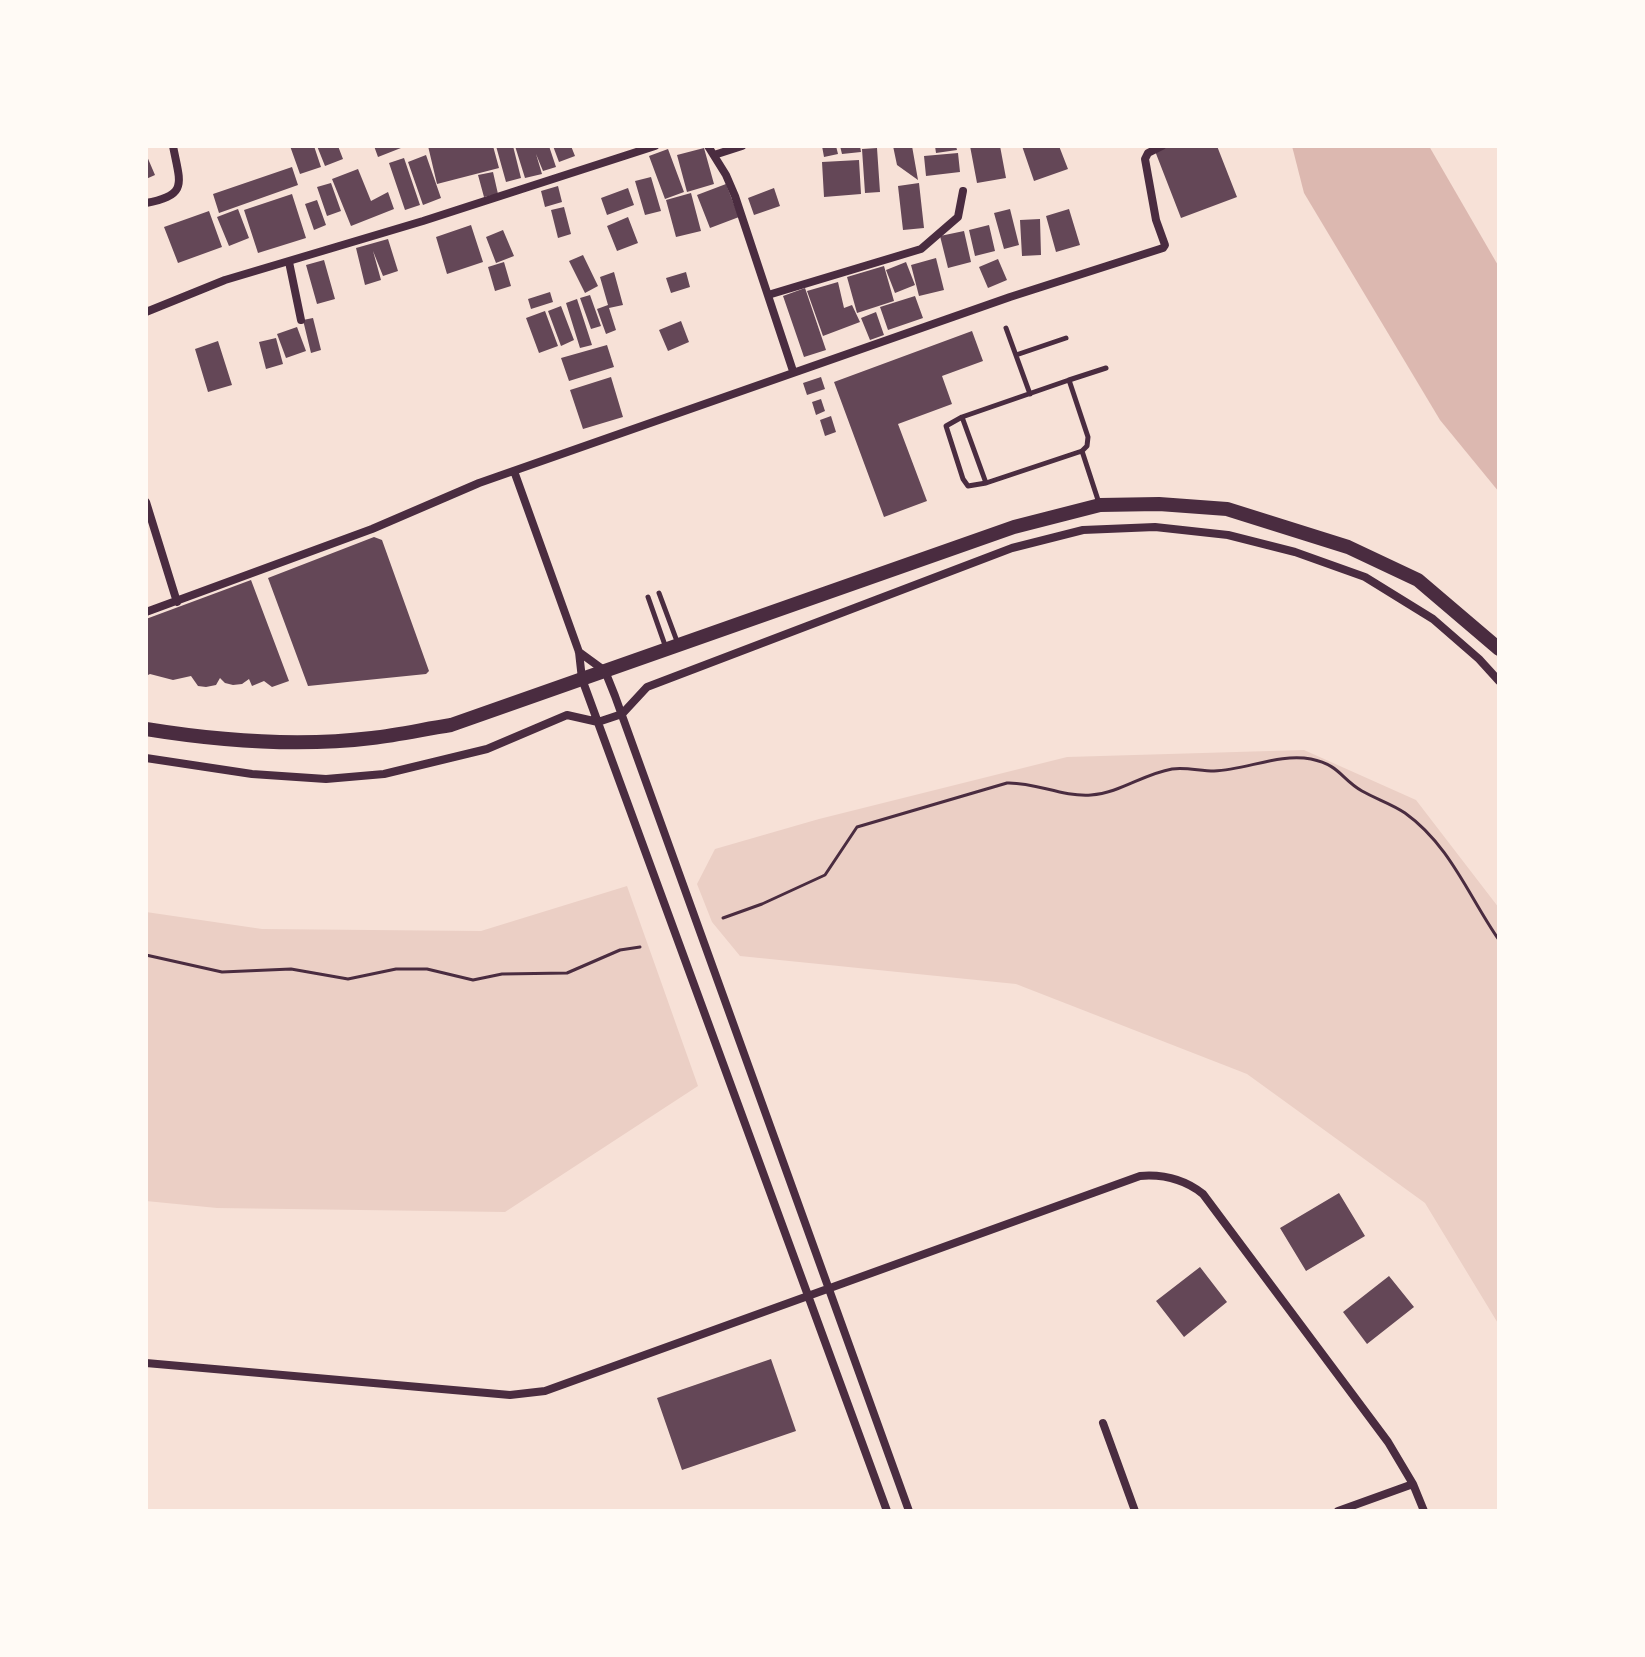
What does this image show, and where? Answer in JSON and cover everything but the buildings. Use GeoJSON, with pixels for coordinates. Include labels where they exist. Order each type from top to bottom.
{"type":"FeatureCollection","features":[{"type":"Feature","properties":{"kind":"main road"},"geometry":{"type":"LineString","coordinates":[[146,729],[196,737],[284,743],[371,738],[451,725],[1014,527],[1100,505],[1159,504],[1227,509],[1348,547],[1418,580],[1499,649]]}},
{"type":"Feature","properties":{"kind":"street"},"geometry":{"type":"LineString","coordinates":[[146,203],[170,198],[178,189],[173,146]]}},
{"type":"Feature","properties":{"kind":"street"},"geometry":{"type":"LineString","coordinates":[[146,312],[225,280],[655,146]]}},
{"type":"Feature","properties":{"kind":"street"},"geometry":{"type":"LineString","coordinates":[[708,146],[735,196],[793,371]]}},
{"type":"Feature","properties":{"kind":"street"},"geometry":{"type":"LineString","coordinates":[[714,155],[742,146]]}},
{"type":"Feature","properties":{"kind":"street"},"geometry":{"type":"LineString","coordinates":[[146,612],[357,534],[479,483],[591,446],[793,371],[1163,248],[1165,245],[1156,220],[1145,159],[1148,153],[1162,146]]}},
{"type":"Feature","properties":{"kind":"street"},"geometry":{"type":"LineString","coordinates":[[768,295],[921,249],[958,217],[963,191]]}},
{"type":"Feature","properties":{"kind":"street"},"geometry":{"type":"LineString","coordinates":[[289,262],[301,320]]}},
{"type":"Feature","properties":{"kind":"street"},"geometry":{"type":"LineString","coordinates":[[514,471],[579,652],[582,679],[887,1511]]}},
{"type":"Feature","properties":{"kind":"street"},"geometry":{"type":"LineString","coordinates":[[146,502],[177,602]]}},
{"type":"Feature","properties":{"kind":"street"},"geometry":{"type":"LineString","coordinates":[[146,758],[252,774],[326,779],[384,774],[487,749],[567,715],[598,722],[622,714],[647,687],[1012,548],[1083,530],[1155,527],[1228,535],[1295,552],[1365,577],[1433,619],[1499,681]]}},
{"type":"Feature","properties":{"kind":"street"},"geometry":{"type":"LineString","coordinates":[[579,652],[605,671],[622,714],[906,1510]]}},
{"type":"Feature","properties":{"kind":"street"},"geometry":{"type":"LineString","coordinates":[[146,1363],[521,1394],[555,1389],[1140,1176],[1159,1175],[1190,1184],[1203,1194],[1388,1442],[1413,1484],[1424,1511]]}},
{"type":"Feature","properties":{"kind":"street"},"geometry":{"type":"LineString","coordinates":[[1103,1423],[1135,1511]]}},
{"type":"Feature","properties":{"kind":"street"},"geometry":{"type":"LineString","coordinates":[[1338,1511],[1413,1484]]}},
{"type":"Feature","properties":{"kind":"lane"},"geometry":{"type":"LineString","coordinates":[[1006,328],[1030,394]]}},
{"type":"Feature","properties":{"kind":"lane"},"geometry":{"type":"LineString","coordinates":[[1016,355],[1066,338]]}},
{"type":"Feature","properties":{"kind":"lane"},"geometry":{"type":"LineString","coordinates":[[1069,380],[1088,437],[1087,446],[1082,451],[986,483],[968,486],[946,426],[962,417],[1069,380],[1106,368]]}},
{"type":"Feature","properties":{"kind":"lane"},"geometry":{"type":"LineString","coordinates":[[962,417],[986,483]]}},
{"type":"Feature","properties":{"kind":"lane"},"geometry":{"type":"LineString","coordinates":[[1082,451],[1100,505]]}},
{"type":"Feature","properties":{"kind":"lane"},"geometry":{"type":"LineString","coordinates":[[659,593],[672,646]]}},
{"type":"Feature","properties":{"kind":"lane"},"geometry":{"type":"LineString","coordinates":[[648,597],[672,646]]}},
{"type":"Feature","properties":{"kind":"path"},"geometry":{"type":"LineString","coordinates":[[723,918],[825,875],[857,827],[1007,783],[1027,782],[1057,792],[1089,796],[1113,791],[1154,772],[1176,769],[1214,771],[1286,758],[1311,759],[1338,769],[1358,789],[1405,812],[1433,838],[1459,872],[1499,940]]}},
{"type":"Feature","properties":{"kind":"path"},"geometry":{"type":"LineString","coordinates":[[146,955],[222,972],[291,969],[348,979],[396,969],[427,969],[473,980],[502,974],[567,973],[620,950],[640,947]]}},
{"type":"Feature","properties":{"kind":"shaded area"},"geometry":{"type":"Polygon","coordinates":[[[1292,146],[1429,146],[1499,267],[1499,492],[1440,420],[1304,193],[1292,146]]]}},
{"type":"Feature","properties":{"kind":"shaded area"},"geometry":{"type":"Polygon","coordinates":[[[1304,750],[1416,800],[1499,908],[1499,1325],[1425,1203],[1247,1074],[1016,984],[740,956],[712,922],[697,884],[715,849],[819,819],[1067,757],[1304,750]]]}},
{"type":"Feature","properties":{"kind":"shaded area"},"geometry":{"type":"Polygon","coordinates":[[[627,886],[698,1086],[505,1212],[217,1208],[146,1201],[146,912],[262,929],[481,931],[627,886]]]}}]}
